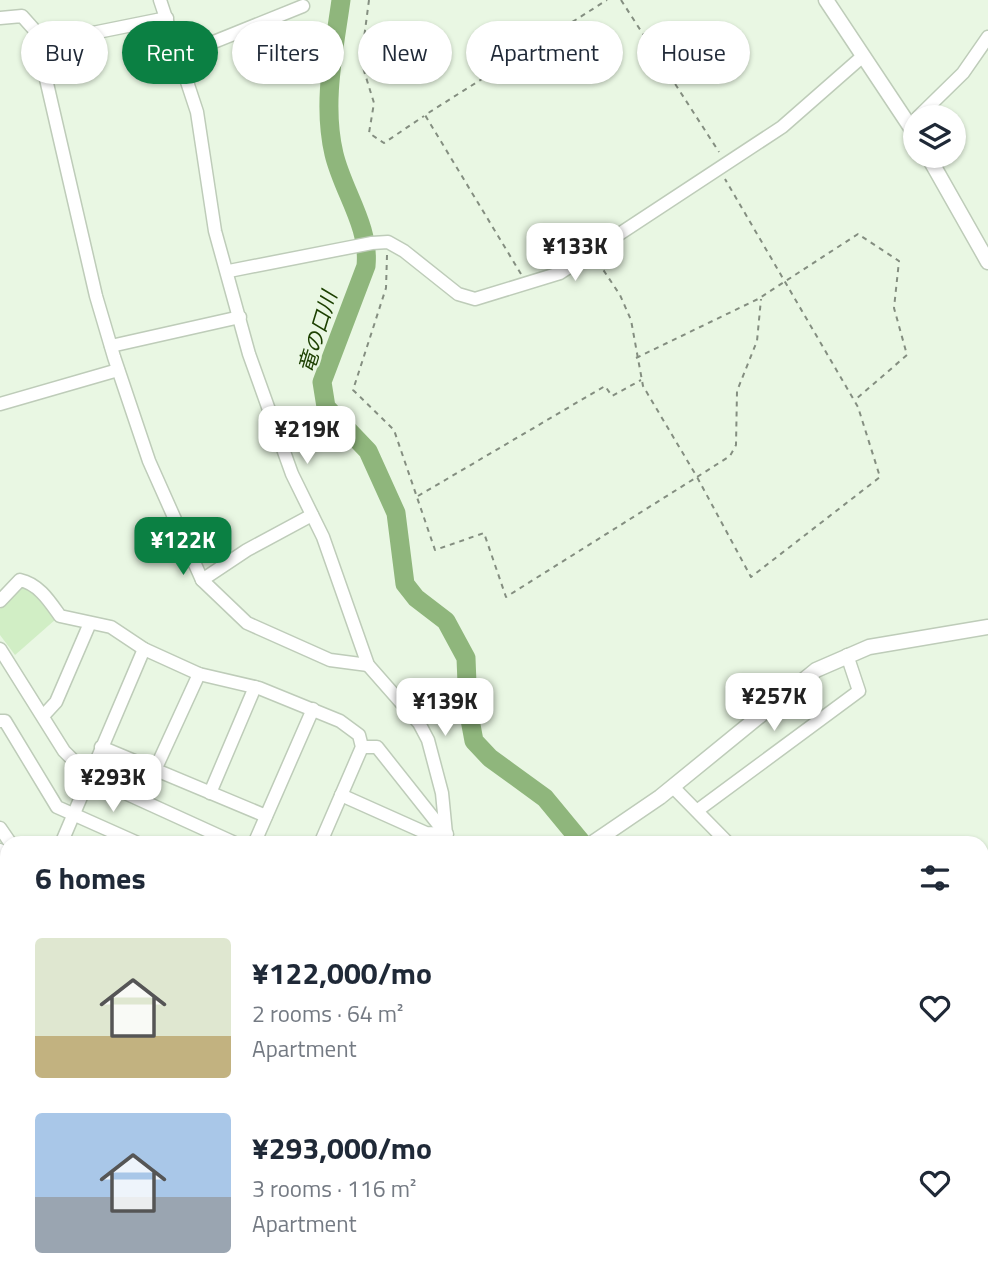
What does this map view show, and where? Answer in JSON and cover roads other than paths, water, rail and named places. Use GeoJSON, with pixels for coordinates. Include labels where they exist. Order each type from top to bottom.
{"type":"FeatureCollection","features":[{"type":"Feature","properties":{"kind":"main road"},"geometry":{"type":"LineString","coordinates":[[827,0],[863,55],[903,108]]}},
{"type":"Feature","properties":{"kind":"main road"},"geometry":{"type":"LineString","coordinates":[[935,168],[988,261]]}},
{"type":"Feature","properties":{"kind":"main road"},"geometry":{"type":"LineString","coordinates":[[602,836],[673,787],[800,681],[847,655],[869,647],[988,627]]}},
{"type":"Feature","properties":{"kind":"street"},"geometry":{"type":"LineString","coordinates":[[160,0],[168,21]]}},
{"type":"Feature","properties":{"kind":"street"},"geometry":{"type":"LineString","coordinates":[[218,40],[303,6]]}},
{"type":"Feature","properties":{"kind":"street"},"geometry":{"type":"LineString","coordinates":[[0,18],[22,16],[26,21]]}},
{"type":"Feature","properties":{"kind":"street"},"geometry":{"type":"LineString","coordinates":[[108,31],[167,18]]}},
{"type":"Feature","properties":{"kind":"street"},"geometry":{"type":"LineString","coordinates":[[933,105],[963,73],[988,37]]}},
{"type":"Feature","properties":{"kind":"street"},"geometry":{"type":"LineString","coordinates":[[229,271],[388,242],[404,251],[458,294],[475,299],[560,273],[782,127],[863,55]]}},
{"type":"Feature","properties":{"kind":"street"},"geometry":{"type":"LineString","coordinates":[[46,84],[118,370],[149,461],[202,580],[247,623],[330,660],[368,665]]}},
{"type":"Feature","properties":{"kind":"street"},"geometry":{"type":"LineString","coordinates":[[188,84],[197,112],[215,231],[229,271],[249,354],[292,474],[312,515],[353,616],[368,665],[419,723],[428,740],[442,793],[447,836]]}},
{"type":"Feature","properties":{"kind":"street"},"geometry":{"type":"LineString","coordinates":[[111,346],[240,317]]}},
{"type":"Feature","properties":{"kind":"street"},"geometry":{"type":"LineString","coordinates":[[0,404],[118,370]]}},
{"type":"Feature","properties":{"kind":"street"},"geometry":{"type":"LineString","coordinates":[[202,580],[247,550],[312,515]]}},
{"type":"Feature","properties":{"kind":"street"},"geometry":{"type":"LineString","coordinates":[[0,601],[20,580],[28,582],[44,595],[60,617],[111,627],[144,649],[199,674],[255,687],[340,721],[359,735],[362,747],[323,836]]}},
{"type":"Feature","properties":{"kind":"street"},"geometry":{"type":"LineString","coordinates":[[44,715],[57,702],[90,623]]}},
{"type":"Feature","properties":{"kind":"street"},"geometry":{"type":"LineString","coordinates":[[0,649],[44,715],[64,751],[90,777],[219,836]]}},
{"type":"Feature","properties":{"kind":"street"},"geometry":{"type":"LineString","coordinates":[[64,836],[144,649]]}},
{"type":"Feature","properties":{"kind":"street"},"geometry":{"type":"LineString","coordinates":[[698,810],[859,691],[847,655]]}},
{"type":"Feature","properties":{"kind":"street"},"geometry":{"type":"LineString","coordinates":[[155,770],[199,674]]}},
{"type":"Feature","properties":{"kind":"street"},"geometry":{"type":"LineString","coordinates":[[210,793],[255,687]]}},
{"type":"Feature","properties":{"kind":"street"},"geometry":{"type":"LineString","coordinates":[[257,836],[313,709]]}},
{"type":"Feature","properties":{"kind":"street"},"geometry":{"type":"LineString","coordinates":[[0,721],[5,721],[57,807],[115,836]]}},
{"type":"Feature","properties":{"kind":"street"},"geometry":{"type":"LineString","coordinates":[[101,747],[266,816]]}},
{"type":"Feature","properties":{"kind":"street"},"geometry":{"type":"LineString","coordinates":[[362,747],[377,747],[423,801],[445,836]]}},
{"type":"Feature","properties":{"kind":"street"},"geometry":{"type":"LineString","coordinates":[[673,787],[722,836]]}},
{"type":"Feature","properties":{"kind":"street"},"geometry":{"type":"LineString","coordinates":[[341,795],[436,836]]}},
{"type":"Feature","properties":{"kind":"waterway","name":"竜の口川"},"geometry":{"type":"LineString","coordinates":[[341,0],[330,77],[329,116],[338,168],[364,237],[366,266],[322,382],[326,407],[368,451],[396,513],[405,584],[416,598],[446,621],[466,658],[468,709],[474,741],[490,758],[545,798],[576,836]]}}]}
